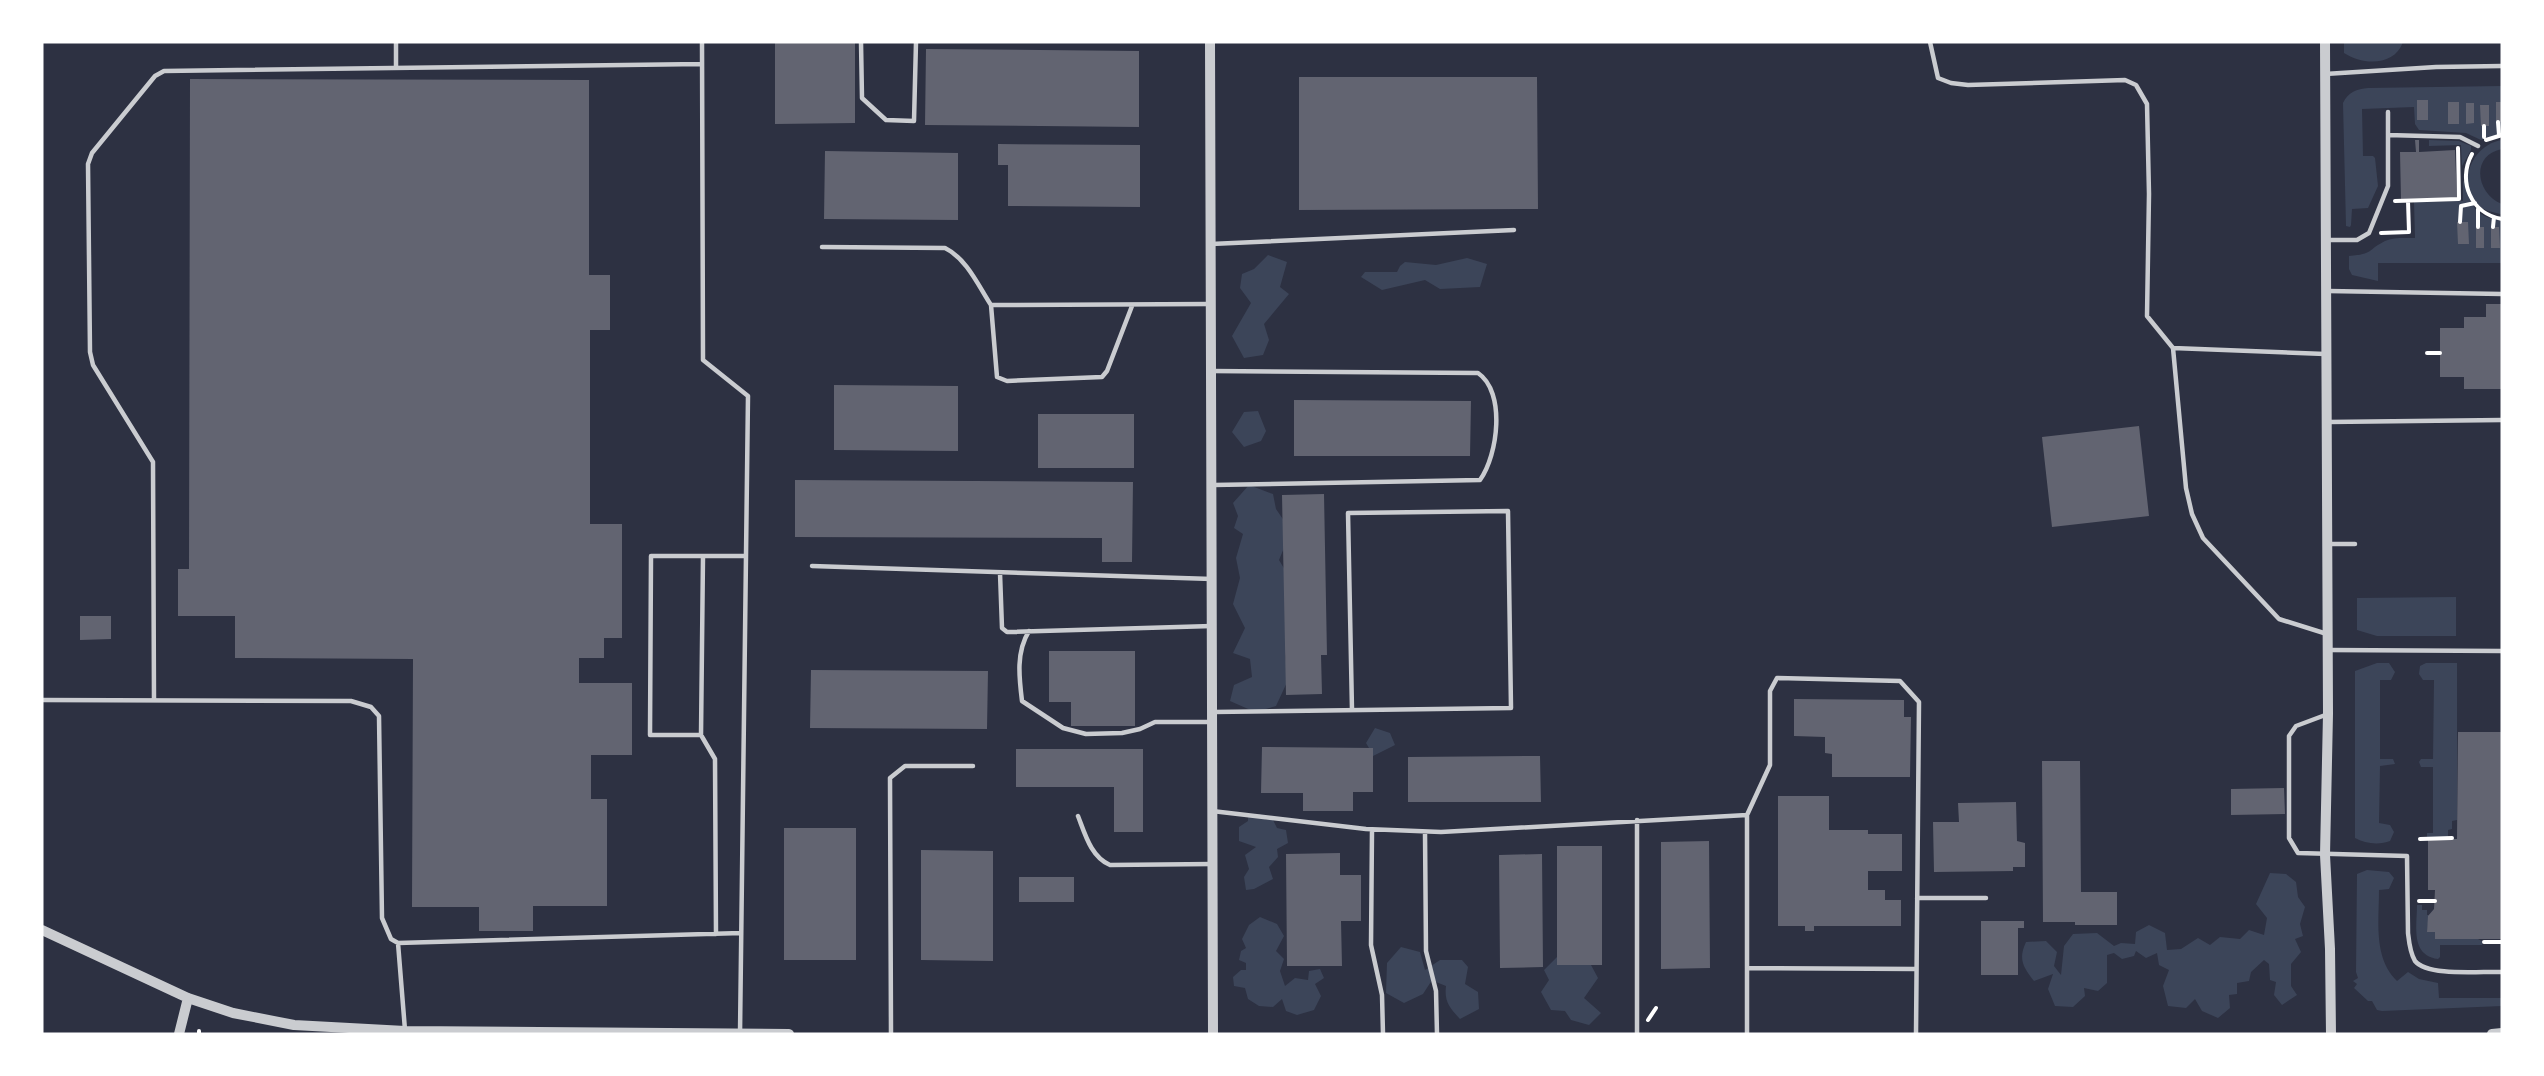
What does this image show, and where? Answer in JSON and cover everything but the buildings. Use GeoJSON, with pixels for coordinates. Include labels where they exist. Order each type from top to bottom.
{"type":"FeatureCollection","features":[{"type":"Feature","properties":{"kind":"street"},"geometry":{"type":"LineString","coordinates":[[1210,42],[1213,1034]]}},
{"type":"Feature","properties":{"kind":"street"},"geometry":{"type":"LineString","coordinates":[[2325,42],[2324,291],[2328,714],[2325,855],[2330,949],[2331,1034]]}},
{"type":"Feature","properties":{"kind":"street"},"geometry":{"type":"LineString","coordinates":[[42,930],[188,998],[233,1013],[294,1025],[405,1031],[789,1034]]}},
{"type":"Feature","properties":{"kind":"street"},"geometry":{"type":"LineString","coordinates":[[179,1034],[188,998]]}},
{"type":"Feature","properties":{"kind":"street"},"geometry":{"type":"LineString","coordinates":[[2492,1034],[2502,1034]]}},
{"type":"Feature","properties":{"kind":"lane"},"geometry":{"type":"LineString","coordinates":[[396,42],[396,68]]}},
{"type":"Feature","properties":{"kind":"lane"},"geometry":{"type":"LineString","coordinates":[[702,42],[703,360],[748,396],[740,1034]]}},
{"type":"Feature","properties":{"kind":"lane"},"geometry":{"type":"LineString","coordinates":[[861,42],[862,98],[886,120],[914,121],[916,42]]}},
{"type":"Feature","properties":{"kind":"lane"},"geometry":{"type":"LineString","coordinates":[[1930,42],[1938,78],[1951,83],[1968,85],[2125,80],[2136,85],[2147,104],[2149,194],[2147,316],[2173,348],[2186,488],[2192,514],[2203,538],[2279,619],[2326,634]]}},
{"type":"Feature","properties":{"kind":"lane"},"geometry":{"type":"LineString","coordinates":[[154,700],[153,462],[93,365],[90,352],[88,164],[92,153],[155,76],[164,72],[702,64]]}},
{"type":"Feature","properties":{"kind":"lane"},"geometry":{"type":"LineString","coordinates":[[2325,74],[2415,68],[2502,66]]}},
{"type":"Feature","properties":{"kind":"lane"},"geometry":{"type":"LineString","coordinates":[[2324,240],[2356,240],[2369,233],[2388,186],[2388,112]]}},
{"type":"Feature","properties":{"kind":"lane"},"geometry":{"type":"LineString","coordinates":[[2388,135],[2460,137],[2478,146]]}},
{"type":"Feature","properties":{"kind":"lane"},"geometry":{"type":"LineString","coordinates":[[1211,244],[1514,230]]}},
{"type":"Feature","properties":{"kind":"lane"},"geometry":{"type":"LineString","coordinates":[[822,247],[945,248],[962,260],[991,305],[997,377],[1007,381],[1102,377],[1107,371],[1132,306]]}},
{"type":"Feature","properties":{"kind":"lane"},"geometry":{"type":"LineString","coordinates":[[2324,291],[2502,294]]}},
{"type":"Feature","properties":{"kind":"lane"},"geometry":{"type":"LineString","coordinates":[[991,305],[1211,304]]}},
{"type":"Feature","properties":{"kind":"lane"},"geometry":{"type":"LineString","coordinates":[[2173,348],[2325,354]]}},
{"type":"Feature","properties":{"kind":"lane"},"geometry":{"type":"LineString","coordinates":[[1211,371],[1478,373],[1486,378],[1494,394],[1496,435],[1487,470],[1480,480],[1211,485]]}},
{"type":"Feature","properties":{"kind":"lane"},"geometry":{"type":"LineString","coordinates":[[2325,422],[2502,420]]}},
{"type":"Feature","properties":{"kind":"lane"},"geometry":{"type":"LineString","coordinates":[[1029,631],[1022,643],[1020,680],[1022,701],[1063,728],[1086,734],[1122,733],[1140,729],[1155,722],[1213,717],[1352,710],[1511,708],[1508,511],[1348,513],[1352,710]]}},
{"type":"Feature","properties":{"kind":"lane"},"geometry":{"type":"LineString","coordinates":[[2326,544],[2355,544]]}},
{"type":"Feature","properties":{"kind":"lane"},"geometry":{"type":"LineString","coordinates":[[701,735],[650,735],[651,555],[746,556]]}},
{"type":"Feature","properties":{"kind":"lane"},"geometry":{"type":"LineString","coordinates":[[703,555],[701,735],[715,759],[716,934]]}},
{"type":"Feature","properties":{"kind":"lane"},"geometry":{"type":"LineString","coordinates":[[812,566],[1212,579]]}},
{"type":"Feature","properties":{"kind":"lane"},"geometry":{"type":"LineString","coordinates":[[1000,573],[1002,628],[1007,632],[1212,626]]}},
{"type":"Feature","properties":{"kind":"lane"},"geometry":{"type":"LineString","coordinates":[[2326,650],[2502,651]]}},
{"type":"Feature","properties":{"kind":"lane"},"geometry":{"type":"LineString","coordinates":[[1747,1034],[1748,815],[1770,765],[1770,692],[1777,678],[1900,681],[1919,702],[1916,1034]]}},
{"type":"Feature","properties":{"kind":"lane"},"geometry":{"type":"LineString","coordinates":[[42,700],[351,701],[371,707],[379,716],[382,918],[390,939],[398,943],[741,933]]}},
{"type":"Feature","properties":{"kind":"lane"},"geometry":{"type":"LineString","coordinates":[[2328,714],[2296,726],[2289,736],[2289,838],[2298,853],[2407,856],[2408,933],[2409,946],[2415,960],[2423,967],[2434,971],[2502,972]]}},
{"type":"Feature","properties":{"kind":"lane"},"geometry":{"type":"LineString","coordinates":[[891,1034],[890,778],[905,766],[972,766]]}},
{"type":"Feature","properties":{"kind":"lane"},"geometry":{"type":"LineString","coordinates":[[1212,811],[1372,830],[1425,831],[1748,815]]}},
{"type":"Feature","properties":{"kind":"lane"},"geometry":{"type":"LineString","coordinates":[[1078,816],[1090,846],[1103,862],[1110,865],[1213,864]]}},
{"type":"Feature","properties":{"kind":"lane"},"geometry":{"type":"LineString","coordinates":[[1637,820],[1637,1034]]}},
{"type":"Feature","properties":{"kind":"lane"},"geometry":{"type":"LineString","coordinates":[[1372,830],[1371,945],[1374,969],[1382,995],[1383,1034]]}},
{"type":"Feature","properties":{"kind":"lane"},"geometry":{"type":"LineString","coordinates":[[1425,831],[1426,951],[1436,991],[1437,1034]]}},
{"type":"Feature","properties":{"kind":"lane"},"geometry":{"type":"LineString","coordinates":[[1917,898],[1986,898]]}},
{"type":"Feature","properties":{"kind":"lane"},"geometry":{"type":"LineString","coordinates":[[398,943],[405,1031]]}},
{"type":"Feature","properties":{"kind":"lane"},"geometry":{"type":"LineString","coordinates":[[1747,968],[1916,969]]}},
{"type":"Feature","properties":{"kind":"path"},"geometry":{"type":"LineString","coordinates":[[2498,122],[2499,135]]}},
{"type":"Feature","properties":{"kind":"path"},"geometry":{"type":"LineString","coordinates":[[2484,126],[2484,140]]}},
{"type":"Feature","properties":{"kind":"path"},"geometry":{"type":"LineString","coordinates":[[2478,146],[2470,157],[2467,173],[2469,195],[2478,209],[2478,227]]}},
{"type":"Feature","properties":{"kind":"path"},"geometry":{"type":"LineString","coordinates":[[2395,201],[2459,200],[2458,147],[2448,148]]}},
{"type":"Feature","properties":{"kind":"path"},"geometry":{"type":"LineString","coordinates":[[2458,173],[2467,173]]}},
{"type":"Feature","properties":{"kind":"path"},"geometry":{"type":"LineString","coordinates":[[2380,233],[2409,232],[2408,201]]}},
{"type":"Feature","properties":{"kind":"path"},"geometry":{"type":"LineString","coordinates":[[2460,222],[2461,206],[2475,203]]}},
{"type":"Feature","properties":{"kind":"path"},"geometry":{"type":"LineString","coordinates":[[2478,209],[2502,219]]}},
{"type":"Feature","properties":{"kind":"path"},"geometry":{"type":"LineString","coordinates":[[2493,227],[2494,217]]}},
{"type":"Feature","properties":{"kind":"path"},"geometry":{"type":"LineString","coordinates":[[2427,353],[2440,353]]}},
{"type":"Feature","properties":{"kind":"path"},"geometry":{"type":"LineString","coordinates":[[2420,839],[2452,838]]}},
{"type":"Feature","properties":{"kind":"path"},"geometry":{"type":"LineString","coordinates":[[2419,901],[2435,901]]}},
{"type":"Feature","properties":{"kind":"path"},"geometry":{"type":"LineString","coordinates":[[2484,942],[2502,942]]}},
{"type":"Feature","properties":{"kind":"shaded area"},"geometry":{"type":"Polygon","coordinates":[[[2344,42],[2403,42],[2393,56],[2385,60],[2368,61],[2344,53],[2344,42]]]}},
{"type":"Feature","properties":{"kind":"shaded area"},"geometry":{"type":"Polygon","coordinates":[[[2502,86],[2502,134],[2481,140],[2466,133],[2419,130],[2415,124],[2414,107],[2362,109],[2363,156],[2375,158],[2378,186],[2368,208],[2352,209],[2351,225],[2346,226],[2343,103],[2350,94],[2368,88],[2502,86]]]}},
{"type":"Feature","properties":{"kind":"shaded area"},"geometry":{"type":"Polygon","coordinates":[[[2429,140],[2459,141],[2471,146],[2471,150],[2462,166],[2461,145],[2429,146],[2429,140]]]}},
{"type":"Feature","properties":{"kind":"shaded area"},"geometry":{"type":"Polygon","coordinates":[[[2502,140],[2502,149],[2485,159],[2480,175],[2487,192],[2502,204],[2502,214],[2500,214],[2484,209],[2474,200],[2469,190],[2468,180],[2474,159],[2481,150],[2502,140]]]}},
{"type":"Feature","properties":{"kind":"shaded area"},"geometry":{"type":"Polygon","coordinates":[[[2463,180],[2471,202],[2478,212],[2502,221],[2502,263],[2378,263],[2378,281],[2352,275],[2349,269],[2349,256],[2367,253],[2388,240],[2415,238],[2414,202],[2463,201],[2463,180]]]}},
{"type":"Feature","properties":{"kind":"shaded area"},"geometry":{"type":"Polygon","coordinates":[[[1268,255],[1287,262],[1280,287],[1289,294],[1264,324],[1269,340],[1263,355],[1244,358],[1232,336],[1251,303],[1240,288],[1242,274],[1254,269],[1268,255]]]}},
{"type":"Feature","properties":{"kind":"shaded area"},"geometry":{"type":"Polygon","coordinates":[[[1467,258],[1487,264],[1480,287],[1440,289],[1425,280],[1382,290],[1361,277],[1365,272],[1397,272],[1405,262],[1436,265],[1467,258]]]}},
{"type":"Feature","properties":{"kind":"shaded area"},"geometry":{"type":"Polygon","coordinates":[[[1258,411],[1266,431],[1261,441],[1244,447],[1232,432],[1244,412],[1258,411]]]}},
{"type":"Feature","properties":{"kind":"shaded area"},"geometry":{"type":"Polygon","coordinates":[[[1249,485],[1273,494],[1276,509],[1291,531],[1279,560],[1294,585],[1297,621],[1285,656],[1289,678],[1276,706],[1255,712],[1230,701],[1234,685],[1252,677],[1250,659],[1233,653],[1245,628],[1233,604],[1240,578],[1236,558],[1243,534],[1234,528],[1238,516],[1233,503],[1249,485]]]}},
{"type":"Feature","properties":{"kind":"shaded area"},"geometry":{"type":"Polygon","coordinates":[[[2456,597],[2456,636],[2377,636],[2357,630],[2357,598],[2456,597]]]}},
{"type":"Feature","properties":{"kind":"shaded area"},"geometry":{"type":"Polygon","coordinates":[[[2377,663],[2389,663],[2395,672],[2391,680],[2380,680],[2380,759],[2393,759],[2395,764],[2380,766],[2379,823],[2390,825],[2394,832],[2390,841],[2368,843],[2355,838],[2355,671],[2377,663]]]}},
{"type":"Feature","properties":{"kind":"shaded area"},"geometry":{"type":"Polygon","coordinates":[[[2426,663],[2457,663],[2457,820],[2452,821],[2452,829],[2448,830],[2448,837],[2427,837],[2427,833],[2433,833],[2433,767],[2421,767],[2419,762],[2421,759],[2433,759],[2434,680],[2423,680],[2419,674],[2420,666],[2426,663]]]}},
{"type":"Feature","properties":{"kind":"shaded area"},"geometry":{"type":"Polygon","coordinates":[[[1375,728],[1390,733],[1395,745],[1373,756],[1373,748],[1369,748],[1366,743],[1375,728]]]}},
{"type":"Feature","properties":{"kind":"shaded area"},"geometry":{"type":"Polygon","coordinates":[[[1260,814],[1266,820],[1273,820],[1277,828],[1286,830],[1288,843],[1277,849],[1278,857],[1269,867],[1273,879],[1254,889],[1246,890],[1244,877],[1249,869],[1245,855],[1256,847],[1239,841],[1239,827],[1248,821],[1248,817],[1260,814]]]}},
{"type":"Feature","properties":{"kind":"shaded area"},"geometry":{"type":"Polygon","coordinates":[[[2367,870],[2389,872],[2394,878],[2389,889],[2379,890],[2378,926],[2384,961],[2389,972],[2397,981],[2408,972],[2419,979],[2438,983],[2439,998],[2502,998],[2502,1006],[2382,1011],[2377,1010],[2372,1001],[2368,1001],[2354,988],[2357,984],[2353,981],[2358,978],[2356,972],[2357,874],[2367,870]]]}},
{"type":"Feature","properties":{"kind":"shaded area"},"geometry":{"type":"Polygon","coordinates":[[[2270,873],[2286,874],[2296,882],[2298,897],[2305,907],[2300,924],[2303,936],[2295,939],[2301,952],[2291,964],[2291,986],[2297,995],[2282,1005],[2274,995],[2276,982],[2270,980],[2269,964],[2264,960],[2251,972],[2249,981],[2237,983],[2237,994],[2229,995],[2230,1008],[2218,1018],[2202,1011],[2195,999],[2186,1008],[2168,1006],[2163,986],[2169,970],[2159,965],[2157,953],[2146,958],[2136,951],[2134,956],[2122,959],[2114,953],[2107,955],[2107,983],[2098,991],[2084,988],[2085,996],[2073,1007],[2055,1006],[2048,989],[2053,974],[2034,981],[2023,963],[2022,953],[2026,942],[2046,941],[2057,952],[2054,966],[2061,975],[2064,946],[2073,934],[2097,933],[2114,946],[2121,943],[2135,944],[2136,932],[2149,925],[2165,933],[2167,950],[2181,949],[2198,938],[2210,945],[2220,937],[2240,939],[2249,930],[2264,935],[2267,918],[2256,904],[2270,873]]]}},
{"type":"Feature","properties":{"kind":"shaded area"},"geometry":{"type":"Polygon","coordinates":[[[2417,905],[2422,905],[2422,910],[2427,910],[2427,915],[2429,915],[2427,932],[2435,932],[2435,939],[2478,939],[2482,941],[2482,945],[2440,945],[2438,959],[2429,956],[2419,946],[2417,938],[2417,905]]]}},
{"type":"Feature","properties":{"kind":"shaded area"},"geometry":{"type":"Polygon","coordinates":[[[1260,917],[1277,924],[1284,936],[1276,951],[1284,959],[1280,971],[1285,986],[1295,978],[1308,980],[1309,971],[1320,969],[1324,978],[1315,984],[1321,996],[1314,1010],[1297,1015],[1286,1011],[1282,999],[1273,1007],[1259,1006],[1248,999],[1245,988],[1234,986],[1233,977],[1241,970],[1246,970],[1246,963],[1239,960],[1241,951],[1246,948],[1242,939],[1249,925],[1260,917]]]}},
{"type":"Feature","properties":{"kind":"shaded area"},"geometry":{"type":"Polygon","coordinates":[[[1401,947],[1420,952],[1425,970],[1440,960],[1462,960],[1468,967],[1465,984],[1478,992],[1479,1009],[1460,1019],[1448,1004],[1446,986],[1436,982],[1434,977],[1423,994],[1404,1003],[1386,993],[1387,963],[1401,947]]]}},
{"type":"Feature","properties":{"kind":"shaded area"},"geometry":{"type":"Polygon","coordinates":[[[1557,957],[1583,958],[1591,965],[1598,978],[1584,998],[1601,1013],[1589,1025],[1571,1020],[1565,1011],[1551,1010],[1541,992],[1549,980],[1544,970],[1557,957]]]}}]}
